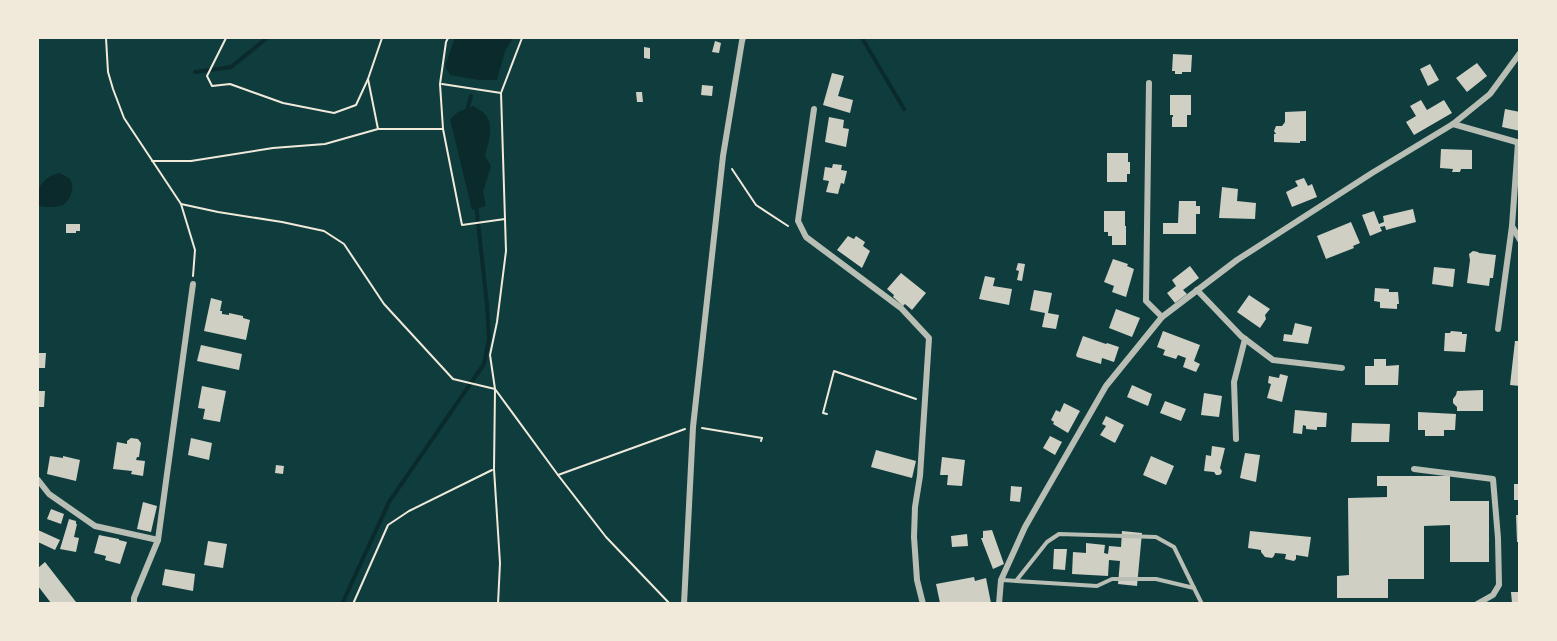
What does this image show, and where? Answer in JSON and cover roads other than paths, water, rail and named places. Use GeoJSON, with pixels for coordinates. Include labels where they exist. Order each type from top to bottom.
{"type":"FeatureCollection","features":[{"type":"Feature","properties":{"kind":"street"},"geometry":{"type":"LineString","coordinates":[[684,603],[693,427],[723,156],[744,38]]}},
{"type":"Feature","properties":{"kind":"street"},"geometry":{"type":"LineString","coordinates":[[999,603],[1001,580],[1025,527],[1106,386],[1162,317],[1237,260],[1453,124],[1490,94],[1520,53]]}},
{"type":"Feature","properties":{"kind":"street"},"geometry":{"type":"LineString","coordinates":[[1149,83],[1146,301],[1162,317]]}},
{"type":"Feature","properties":{"kind":"street"},"geometry":{"type":"LineString","coordinates":[[814,109],[798,221],[806,237],[901,308],[929,338],[920,476],[915,507],[917,580],[923,603]]}},
{"type":"Feature","properties":{"kind":"street"},"geometry":{"type":"LineString","coordinates":[[1453,124],[1519,143],[1512,226],[1498,329]]}},
{"type":"Feature","properties":{"kind":"street"},"geometry":{"type":"LineString","coordinates":[[1512,226],[1520,240]]}},
{"type":"Feature","properties":{"kind":"street"},"geometry":{"type":"LineString","coordinates":[[134,603],[158,540],[193,284]]}},
{"type":"Feature","properties":{"kind":"street"},"geometry":{"type":"LineString","coordinates":[[1197,290],[1245,339],[1273,360],[1342,368]]}},
{"type":"Feature","properties":{"kind":"street"},"geometry":{"type":"LineString","coordinates":[[1236,439],[1234,382],[1245,339]]}},
{"type":"Feature","properties":{"kind":"street"},"geometry":{"type":"LineString","coordinates":[[1414,469],[1494,479],[1499,585],[1493,595],[1477,603]]}},
{"type":"Feature","properties":{"kind":"street"},"geometry":{"type":"LineString","coordinates":[[38,480],[49,494],[94,525],[158,540]]}},
{"type":"Feature","properties":{"kind":"lane"},"geometry":{"type":"LineString","coordinates":[[1016,580],[1047,542],[1059,534],[1156,537],[1174,547],[1202,603]]}},
{"type":"Feature","properties":{"kind":"lane"},"geometry":{"type":"LineString","coordinates":[[1001,580],[1097,586],[1112,579],[1156,579],[1194,588]]}},
{"type":"Feature","properties":{"kind":"water"},"geometry":{"type":"Polygon","coordinates":[[[455,38],[513,38],[505,51],[497,80],[479,80],[450,75],[445,66],[455,38]]]}},
{"type":"Feature","properties":{"kind":"water"},"geometry":{"type":"Polygon","coordinates":[[[473,106],[481,110],[489,121],[490,133],[485,156],[491,166],[483,192],[486,206],[472,210],[450,119],[458,112],[473,106]]]}},
{"type":"Feature","properties":{"kind":"water"},"geometry":{"type":"Polygon","coordinates":[[[60,173],[71,181],[72,193],[68,200],[60,206],[38,206],[37,193],[41,184],[50,176],[60,173]]]}},
{"type":"Feature","properties":{"kind":"waterway"},"geometry":{"type":"LineString","coordinates":[[195,72],[231,67],[267,38]]}},
{"type":"Feature","properties":{"kind":"waterway"},"geometry":{"type":"LineString","coordinates":[[862,38],[904,109]]}},
{"type":"Feature","properties":{"kind":"waterway"},"geometry":{"type":"LineString","coordinates":[[466,114],[471,96]]}},
{"type":"Feature","properties":{"kind":"waterway"},"geometry":{"type":"LineString","coordinates":[[342,604],[389,502],[484,364],[489,339],[476,204]]}}]}
